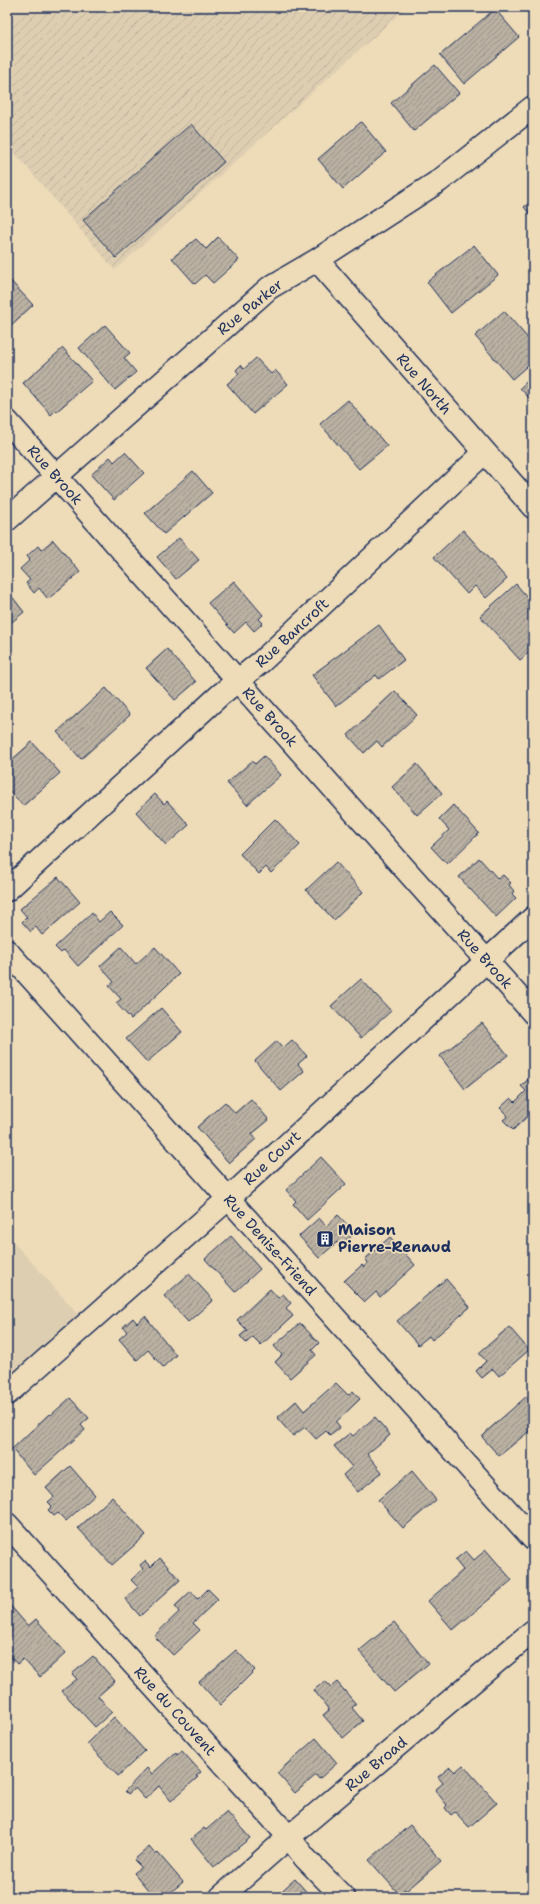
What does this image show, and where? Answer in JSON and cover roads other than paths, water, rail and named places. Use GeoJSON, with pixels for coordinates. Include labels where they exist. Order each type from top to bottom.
{"type":"FeatureCollection","features":[{"type":"Feature","properties":{"kind":"street","name":"Rue Parker"},"geometry":{"type":"LineString","coordinates":[[7,520],[269,288],[317,260],[439,181],[533,107]]}},
{"type":"Feature","properties":{"kind":"street","name":"Rue North"},"geometry":{"type":"LineString","coordinates":[[317,260],[533,508]]}},
{"type":"Feature","properties":{"kind":"street","name":"Rue Brook"},"geometry":{"type":"LineString","coordinates":[[7,421],[533,1013]]}},
{"type":"Feature","properties":{"kind":"street","name":"Rue Bancroft"},"geometry":{"type":"LineString","coordinates":[[7,890],[214,700],[239,681],[484,453]]}},
{"type":"Feature","properties":{"kind":"street","name":"Rue Court"},"geometry":{"type":"LineString","coordinates":[[7,1394],[228,1199],[533,918]]}},
{"type":"Feature","properties":{"kind":"street","name":"Rue Denise-Friend"},"geometry":{"type":"LineString","coordinates":[[7,951],[533,1539]]}},
{"type":"Feature","properties":{"kind":"street","name":"Rue du Couvent"},"geometry":{"type":"LineString","coordinates":[[7,1524],[289,1837],[305,1858],[343,1897]]}},
{"type":"Feature","properties":{"kind":"street","name":"Rue Broad"},"geometry":{"type":"LineString","coordinates":[[221,1897],[289,1837],[533,1631]]}},
{"type":"Feature","properties":{"kind":"place","name":"Maison Pierre-Renaud"},"geometry":{"type":"Point","coordinates":[325,1239]}}]}
